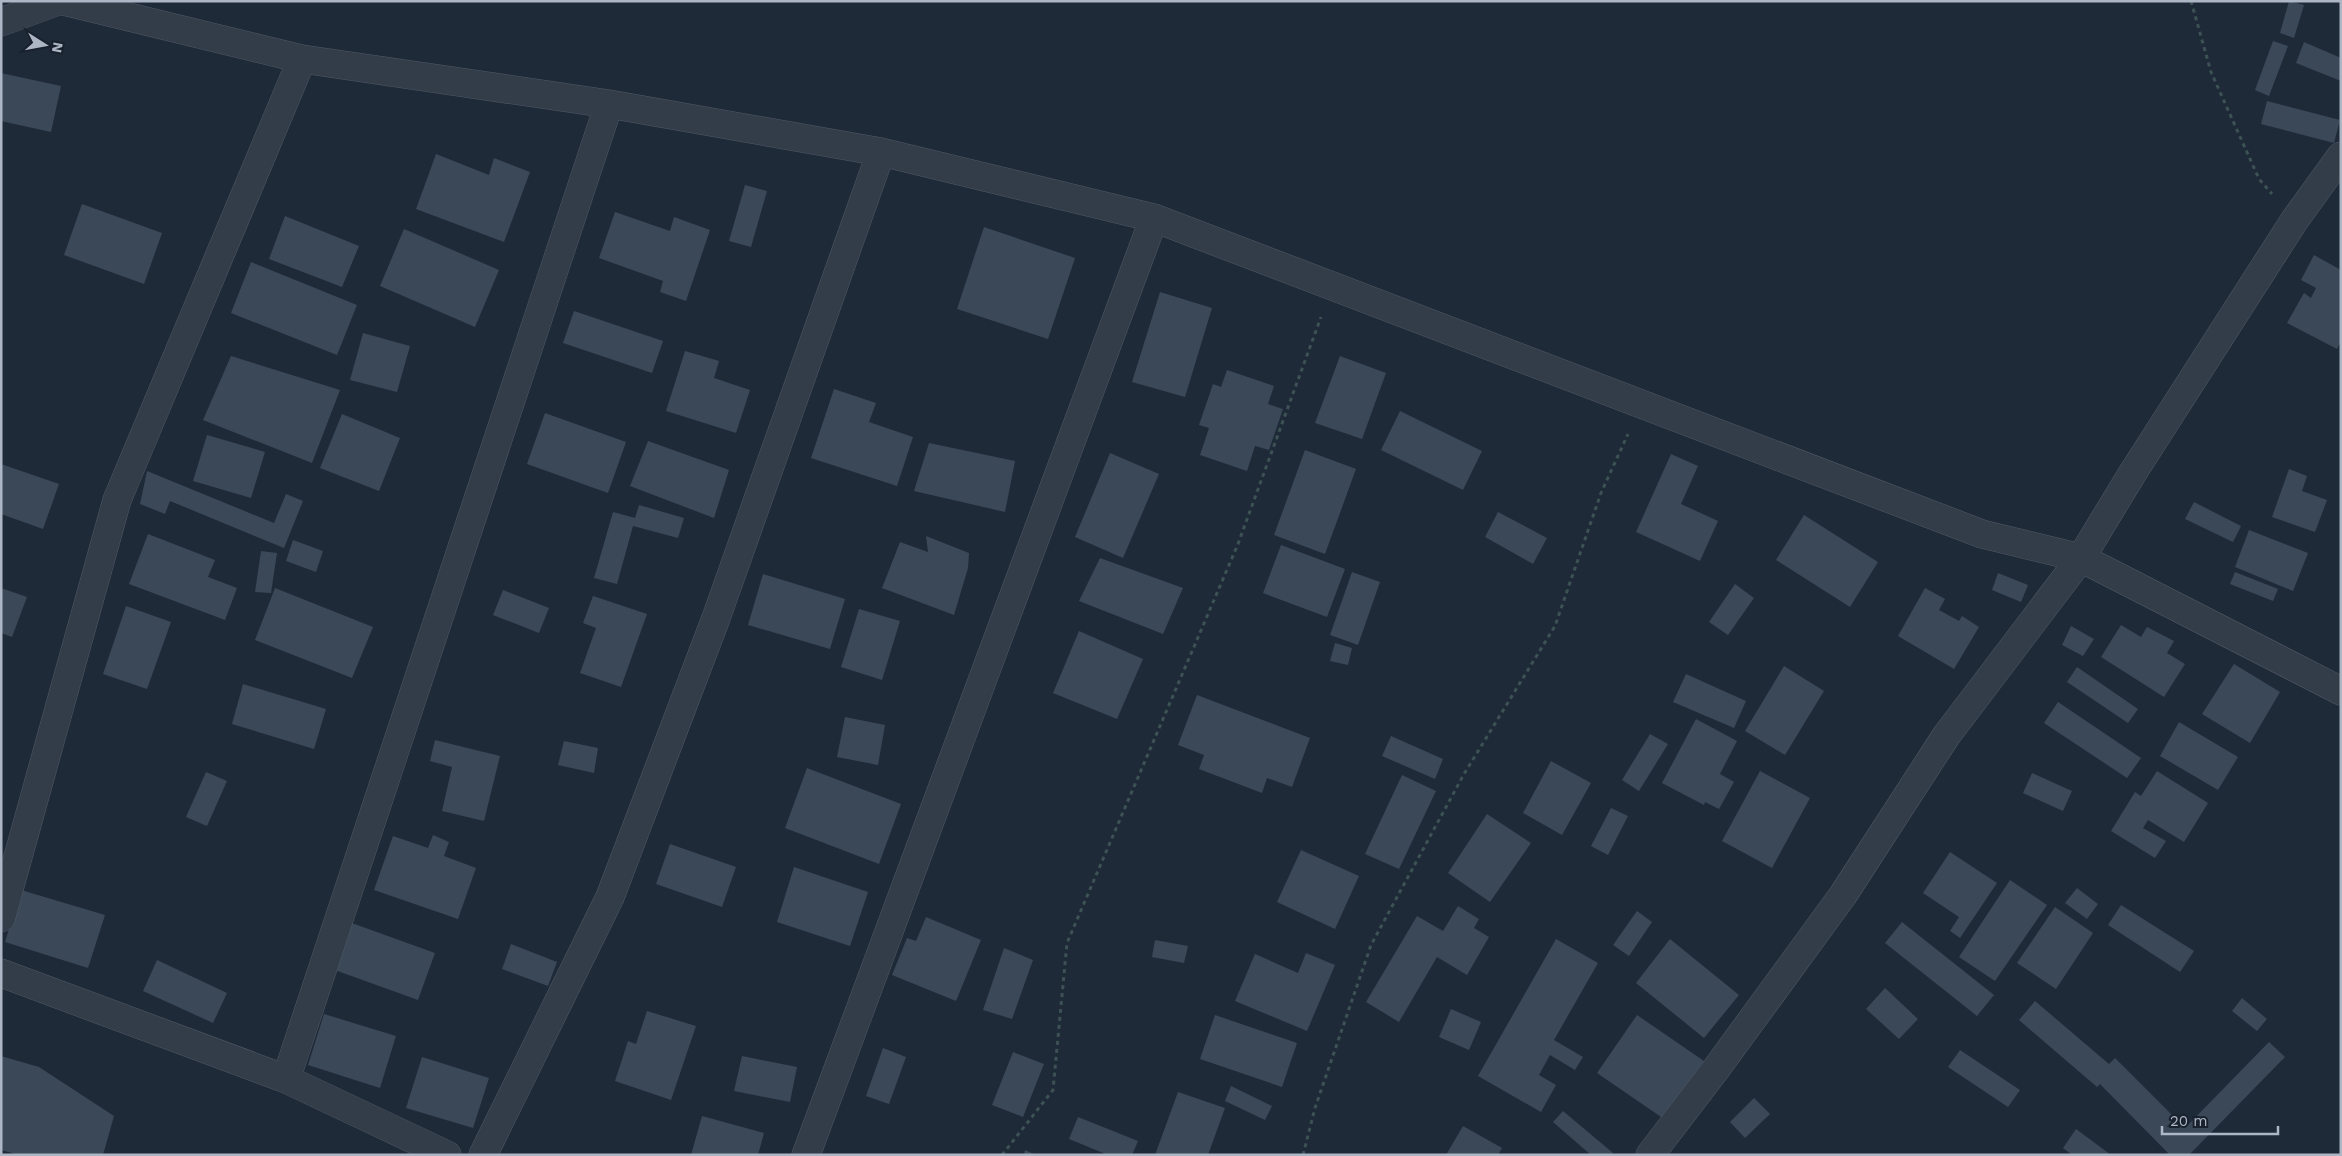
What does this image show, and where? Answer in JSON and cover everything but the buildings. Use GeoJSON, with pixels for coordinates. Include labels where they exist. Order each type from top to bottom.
{"type":"FeatureCollection","features":[{"type":"Feature","properties":{"kind":"street"},"geometry":{"type":"LineString","coordinates":[[1,22],[58,1]]}},
{"type":"Feature","properties":{"kind":"street"},"geometry":{"type":"LineString","coordinates":[[63,1],[302,59],[609,104],[881,152],[1154,218],[1982,534],[2081,558],[2341,691]]}},
{"type":"Feature","properties":{"kind":"street"},"geometry":{"type":"LineString","coordinates":[[1,918],[117,500],[302,59]]}},
{"type":"Feature","properties":{"kind":"street"},"geometry":{"type":"LineString","coordinates":[[286,1079],[609,104]]}},
{"type":"Feature","properties":{"kind":"street"},"geometry":{"type":"LineString","coordinates":[[483,1155],[610,897],[716,618],[881,152]]}},
{"type":"Feature","properties":{"kind":"street"},"geometry":{"type":"LineString","coordinates":[[1650,1155],[1844,895],[1946,736],[2081,558],[2132,474],[2294,221],[2341,156]]}},
{"type":"Feature","properties":{"kind":"street"},"geometry":{"type":"LineString","coordinates":[[806,1155],[1154,218]]}},
{"type":"Feature","properties":{"kind":"street"},"geometry":{"type":"LineString","coordinates":[[1,973],[286,1079],[447,1155]]}},
{"type":"Feature","properties":{"kind":"path"},"geometry":{"type":"LineString","coordinates":[[2191,1],[2211,72],[2259,179],[2294,221]]}},
{"type":"Feature","properties":{"kind":"path"},"geometry":{"type":"LineString","coordinates":[[1002,1155],[1053,1090],[1067,943],[1238,544],[1333,286]]}},
{"type":"Feature","properties":{"kind":"path"},"geometry":{"type":"LineString","coordinates":[[1303,1155],[1315,1108],[1371,945],[1464,774],[1554,626],[1601,493],[1643,404]]}}]}
